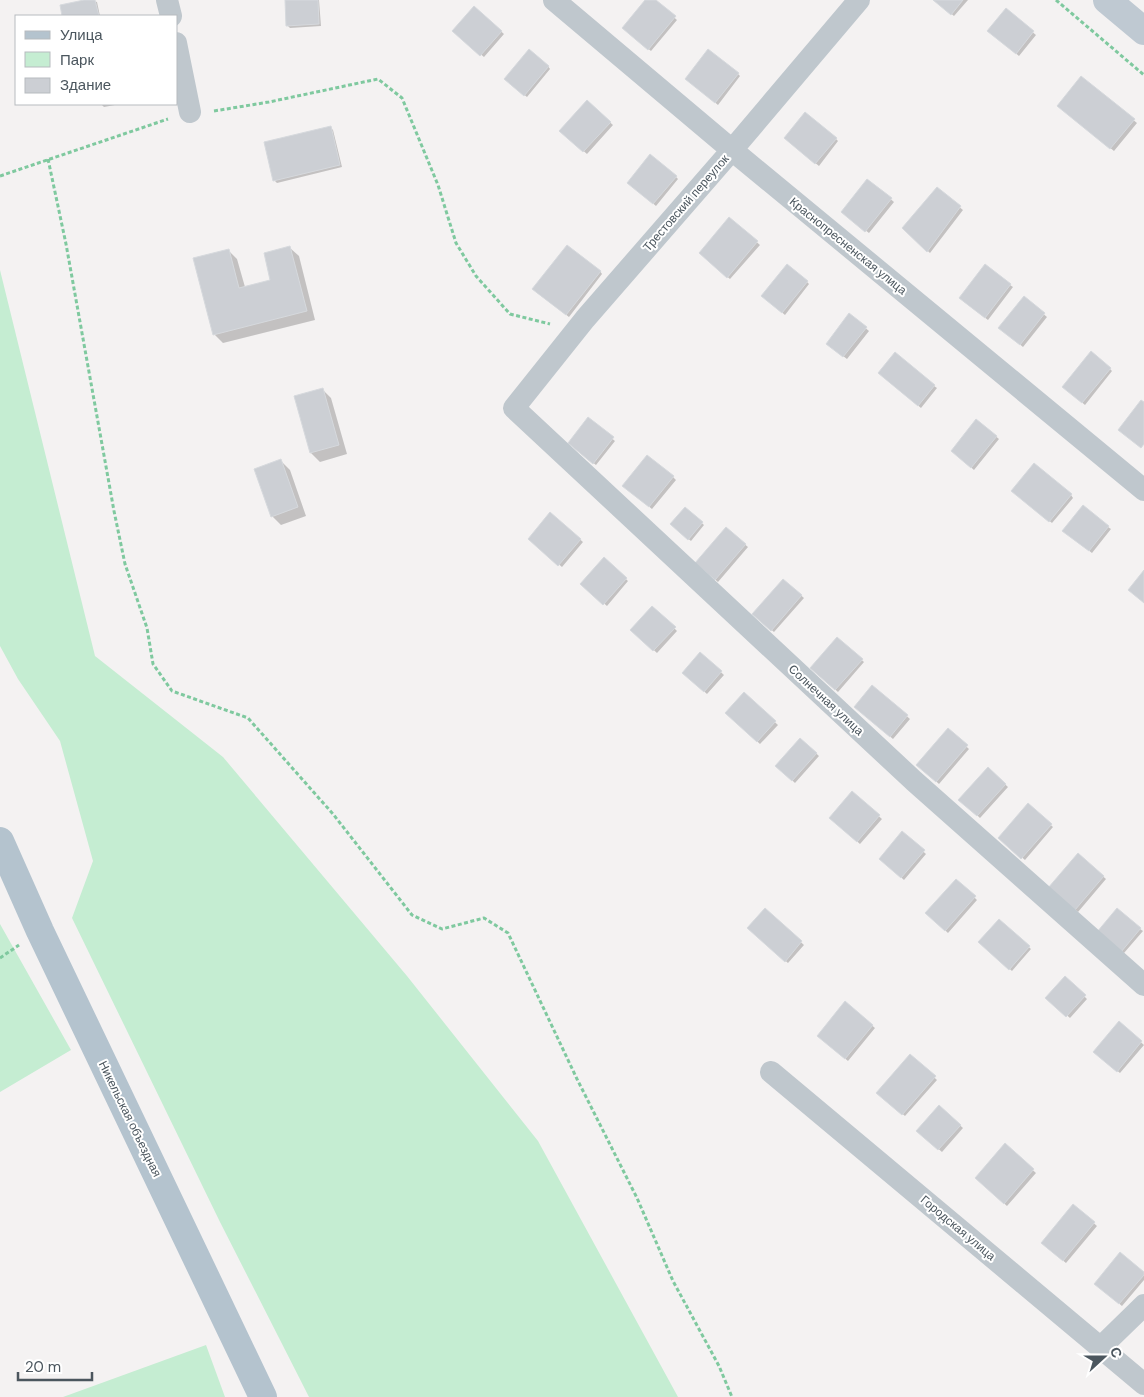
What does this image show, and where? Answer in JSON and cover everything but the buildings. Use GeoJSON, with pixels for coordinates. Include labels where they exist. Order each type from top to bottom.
{"type":"FeatureCollection","features":[{"type":"Feature","properties":{"kind":"main road"},"geometry":{"type":"LineString","coordinates":[[1107,0],[1144,31]]}},
{"type":"Feature","properties":{"kind":"main road","name":"Никельская объездная"},"geometry":{"type":"LineString","coordinates":[[0,840],[45,940],[263,1397]]}},
{"type":"Feature","properties":{"kind":"street"},"geometry":{"type":"LineString","coordinates":[[167,0],[171,15]]}},
{"type":"Feature","properties":{"kind":"street","name":"Краснопресненская улица"},"geometry":{"type":"LineString","coordinates":[[554,0],[732,150],[1144,490]]}},
{"type":"Feature","properties":{"kind":"street","name":"Трестовский переулок"},"geometry":{"type":"LineString","coordinates":[[514,408],[585,319],[860,0]]}},
{"type":"Feature","properties":{"kind":"street"},"geometry":{"type":"LineString","coordinates":[[178,53],[190,112]]}},
{"type":"Feature","properties":{"kind":"street","name":"Солнечная улица"},"geometry":{"type":"LineString","coordinates":[[514,408],[914,782],[1144,985]]}},
{"type":"Feature","properties":{"kind":"street","name":"Городская улица"},"geometry":{"type":"LineString","coordinates":[[771,1072],[1144,1384]]}},
{"type":"Feature","properties":{"kind":"street"},"geometry":{"type":"LineString","coordinates":[[1101,1347],[1144,1305]]}},
{"type":"Feature","properties":{"kind":"path"},"geometry":{"type":"LineString","coordinates":[[1056,0],[1144,75]]}},
{"type":"Feature","properties":{"kind":"path"},"geometry":{"type":"LineString","coordinates":[[0,176],[190,112],[269,102],[378,79],[402,98],[438,185],[456,243],[476,276],[510,314],[555,326],[585,319]]}},
{"type":"Feature","properties":{"kind":"path"},"geometry":{"type":"LineString","coordinates":[[48,159],[66,244],[125,564],[147,628],[153,664],[172,691],[248,718],[333,814],[412,915],[442,929],[484,918],[508,933],[577,1079],[637,1198],[673,1281],[719,1366],[732,1397]]}},
{"type":"Feature","properties":{"kind":"green space"},"geometry":{"type":"Polygon","coordinates":[[[0,270],[95,656],[223,757],[407,976],[538,1141],[678,1397],[309,1397],[220,1222],[72,918],[93,861],[60,741],[18,679],[0,646],[0,270]]]}},
{"type":"Feature","properties":{"kind":"green space"},"geometry":{"type":"Polygon","coordinates":[[[0,924],[71,1050],[0,1092],[0,924]]]}},
{"type":"Feature","properties":{"kind":"green space"},"geometry":{"type":"Polygon","coordinates":[[[206,1345],[225,1397],[63,1397],[206,1345]]]}}]}
